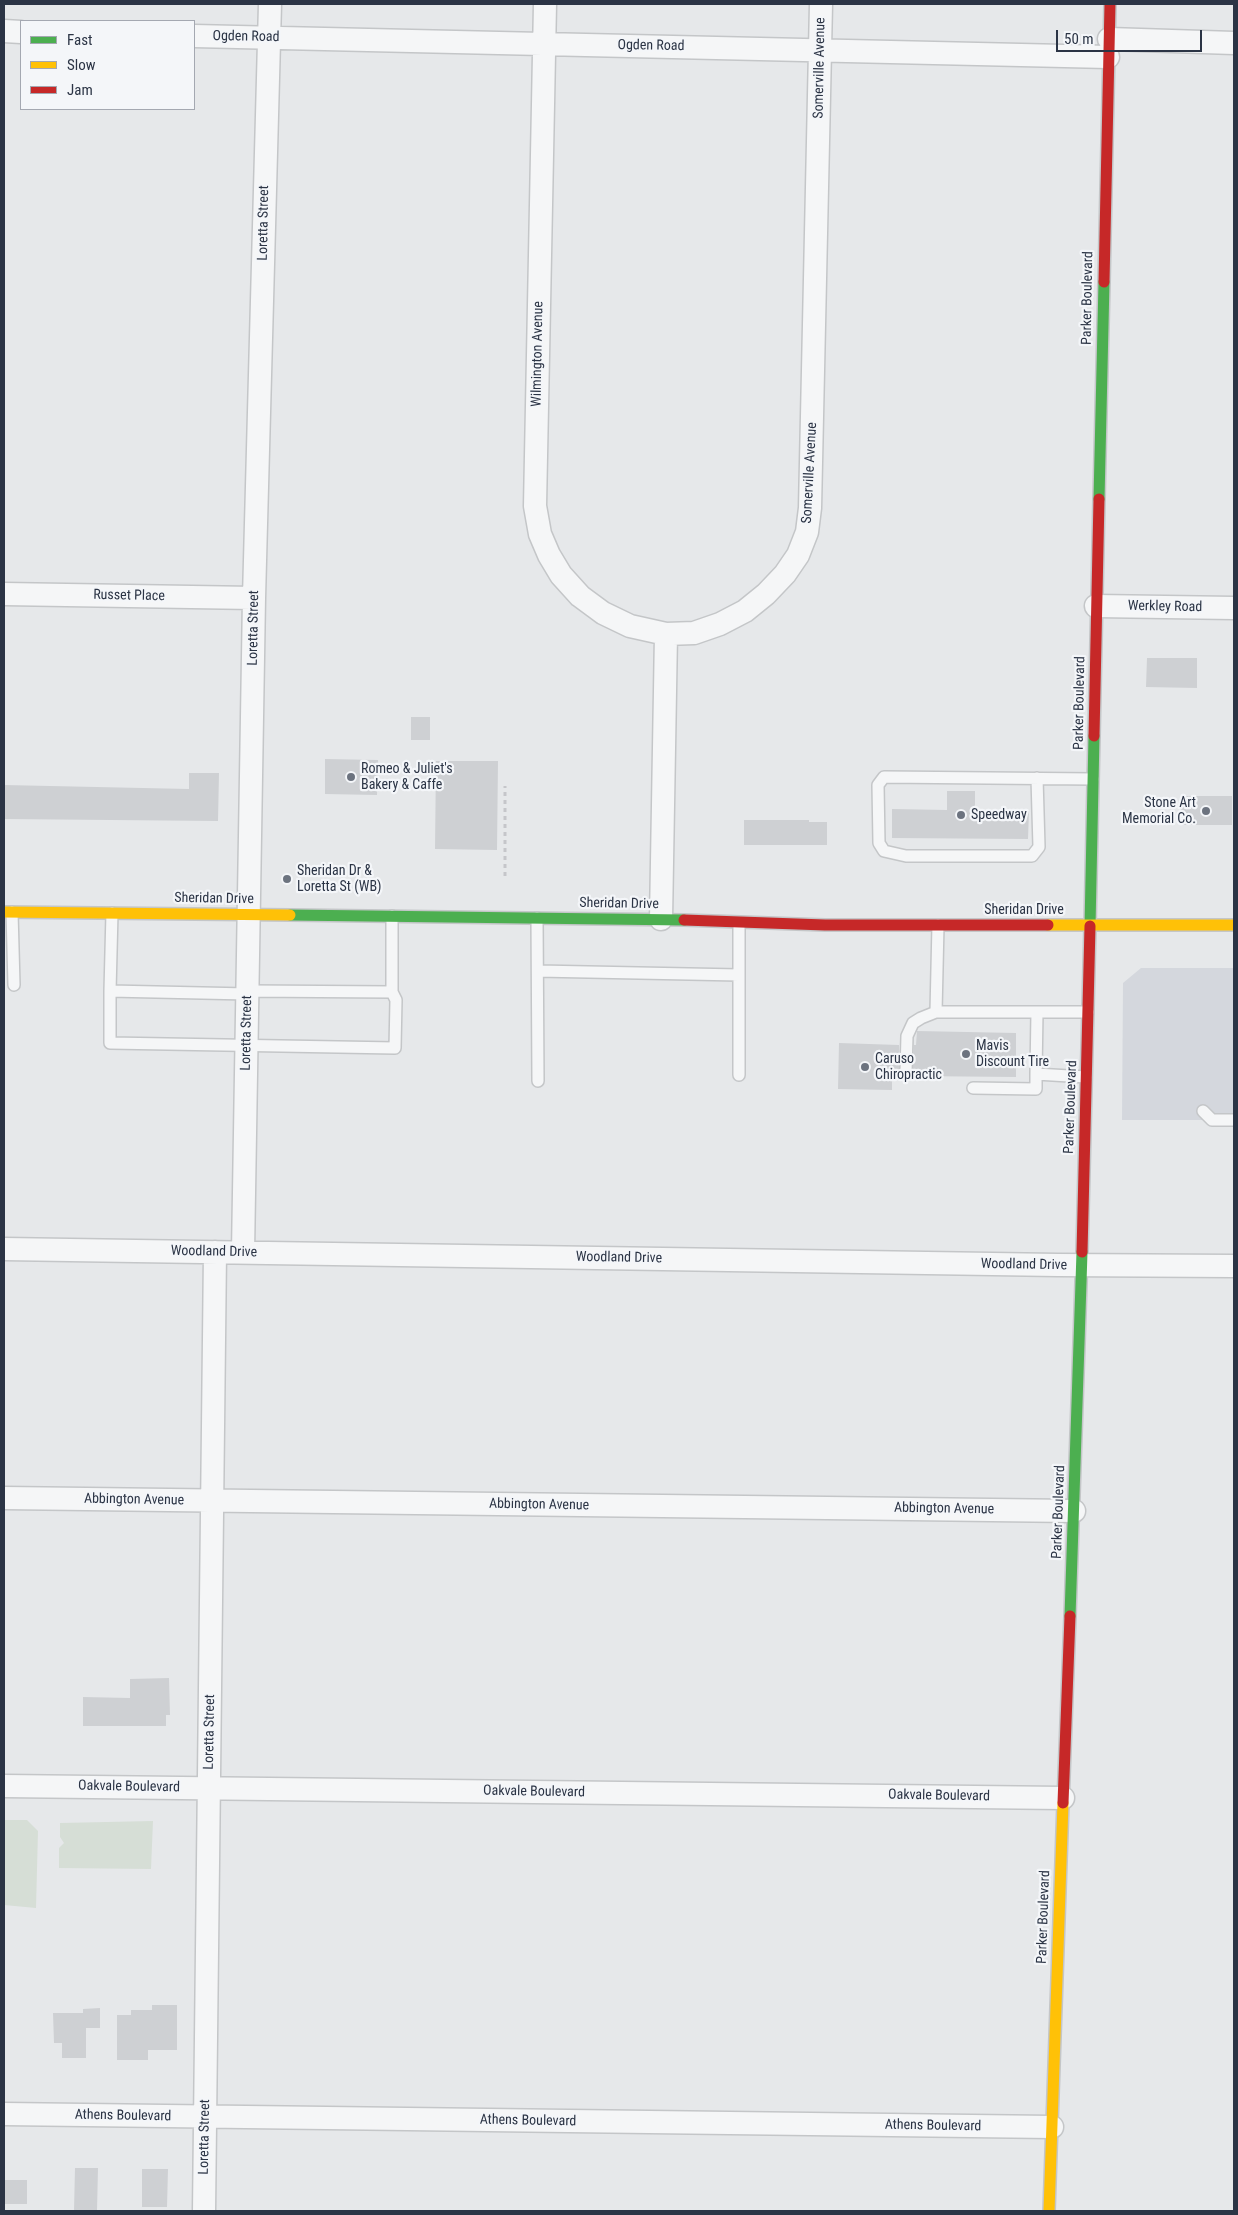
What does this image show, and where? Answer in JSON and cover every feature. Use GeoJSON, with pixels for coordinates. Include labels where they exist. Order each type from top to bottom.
{"type":"FeatureCollection","features":[{"type":"Feature","properties":{"kind":"street","name":"Loretta Street"},"geometry":{"type":"LineString","coordinates":[[243,1252],[254,598],[270,4]]}},
{"type":"Feature","properties":{"kind":"street","name":"Wilmington Avenue"},"geometry":{"type":"LineString","coordinates":[[545,4],[535,506],[540,534],[549,555],[562,576],[580,596],[603,613],[630,626],[666,634]]}},
{"type":"Feature","properties":{"kind":"street","name":"Somerville Avenue"},"geometry":{"type":"LineString","coordinates":[[666,634],[694,632],[720,624],[745,611],[766,594],[785,574],[798,555],[807,532],[810,508],[821,4]]}},
{"type":"Feature","properties":{"kind":"street","name":"Parker Boulevard"},"geometry":{"type":"LineString","coordinates":[[1049,2211],[1082,1266],[1110,4]]}},
{"type":"Feature","properties":{"kind":"street"},"geometry":{"type":"LineString","coordinates":[[4,31],[20,32]]}},
{"type":"Feature","properties":{"kind":"street","name":"Ogden Road"},"geometry":{"type":"LineString","coordinates":[[195,36],[820,50],[1109,48],[1234,43]]}},
{"type":"Feature","properties":{"kind":"street","name":"Russet Place"},"geometry":{"type":"LineString","coordinates":[[4,594],[254,598]]}},
{"type":"Feature","properties":{"kind":"street","name":"Werkley Road"},"geometry":{"type":"LineString","coordinates":[[1096,606],[1234,608]]}},
{"type":"Feature","properties":{"kind":"street"},"geometry":{"type":"LineString","coordinates":[[661,919],[666,634]]}},
{"type":"Feature","properties":{"kind":"street","name":"Sheridan Drive"},"geometry":{"type":"LineString","coordinates":[[8,912],[661,919],[739,923],[1234,925]]}},
{"type":"Feature","properties":{"kind":"street","name":"Woodland Drive"},"geometry":{"type":"LineString","coordinates":[[4,1249],[1082,1266],[1234,1266]]}},
{"type":"Feature","properties":{"kind":"street","name":"Loretta Street"},"geometry":{"type":"LineString","coordinates":[[204,2211],[215,1252]]}},
{"type":"Feature","properties":{"kind":"street","name":"Abbington Avenue"},"geometry":{"type":"LineString","coordinates":[[4,1498],[1074,1511]]}},
{"type":"Feature","properties":{"kind":"street","name":"Oakvale Boulevard"},"geometry":{"type":"LineString","coordinates":[[4,1786],[1063,1798]]}},
{"type":"Feature","properties":{"kind":"street","name":"Athens Boulevard"},"geometry":{"type":"LineString","coordinates":[[4,2114],[1052,2127]]}},
{"type":"Feature","properties":{"kind":"lane"},"geometry":{"type":"LineString","coordinates":[[1037,778],[1039,847],[1032,856],[906,856],[884,851],[879,843],[878,785],[884,777],[1037,778],[1093,779]]}},
{"type":"Feature","properties":{"kind":"lane"},"geometry":{"type":"LineString","coordinates":[[8,912],[14,985]]}},
{"type":"Feature","properties":{"kind":"lane"},"geometry":{"type":"LineString","coordinates":[[112,913],[110,1042],[395,1048],[396,1000],[392,992],[392,916]]}},
{"type":"Feature","properties":{"kind":"lane"},"geometry":{"type":"LineString","coordinates":[[537,918],[538,1082]]}},
{"type":"Feature","properties":{"kind":"lane"},"geometry":{"type":"LineString","coordinates":[[739,923],[739,1075]]}},
{"type":"Feature","properties":{"kind":"lane"},"geometry":{"type":"LineString","coordinates":[[936,1012],[938,925]]}},
{"type":"Feature","properties":{"kind":"lane"},"geometry":{"type":"LineString","coordinates":[[538,971],[738,975]]}},
{"type":"Feature","properties":{"kind":"lane"},"geometry":{"type":"LineString","coordinates":[[110,991],[392,992]]}},
{"type":"Feature","properties":{"kind":"lane"},"geometry":{"type":"LineString","coordinates":[[906,1072],[906,1036],[914,1023],[936,1012],[1088,1012]]}},
{"type":"Feature","properties":{"kind":"lane"},"geometry":{"type":"LineString","coordinates":[[973,1088],[1036,1089],[1037,1012]]}},
{"type":"Feature","properties":{"kind":"lane"},"geometry":{"type":"LineString","coordinates":[[1036,1074],[1086,1077]]}},
{"type":"Feature","properties":{"kind":"lane"},"geometry":{"type":"LineString","coordinates":[[1203,1111],[1212,1120],[1234,1120]]}},
{"type":"Feature","properties":{"kind":"path"},"geometry":{"type":"LineString","coordinates":[[505,786],[505,876]]}},
{"type":"Feature","properties":{"kind":"shaded area"},"geometry":{"type":"Polygon","coordinates":[[[1141,968],[1234,968],[1234,1120],[1122,1120],[1123,983],[1141,968]]]}},
{"type":"Feature","properties":{"kind":"shaded area"},"geometry":{"type":"Polygon","coordinates":[[[4,1820],[27,1820],[38,1831],[36,1908],[4,1905],[4,1820]]]}},
{"type":"Feature","properties":{"kind":"shaded area"},"geometry":{"type":"Polygon","coordinates":[[[153,1821],[151,1869],[59,1868],[59,1848],[64,1843],[60,1837],[60,1823],[153,1821]]]}},
{"type":"Feature","properties":{"kind":"building"},"geometry":{"type":"Polygon","coordinates":[[[1147,658],[1197,658],[1197,688],[1146,687],[1147,658]]]}},
{"type":"Feature","properties":{"kind":"building"},"geometry":{"type":"Polygon","coordinates":[[[411,717],[430,717],[430,740],[411,740],[411,717]]]}},
{"type":"Feature","properties":{"kind":"building","name":"Romeo & Juliet's Bakery & Caffe"},"geometry":{"type":"Polygon","coordinates":[[[325,759],[378,760],[377,795],[325,794],[325,759]]]}},
{"type":"Feature","properties":{"kind":"building"},"geometry":{"type":"Polygon","coordinates":[[[436,761],[498,761],[497,850],[435,849],[436,761]]]}},
{"type":"Feature","properties":{"kind":"building"},"geometry":{"type":"Polygon","coordinates":[[[189,773],[219,773],[218,821],[4,819],[4,785],[189,789],[189,773]]]}},
{"type":"Feature","properties":{"kind":"building","name":"Speedway"},"geometry":{"type":"Polygon","coordinates":[[[947,791],[975,791],[975,810],[1029,811],[1028,839],[892,838],[892,809],[947,810],[947,791]]]}},
{"type":"Feature","properties":{"kind":"building","name":"Stone Art Memorial Co."},"geometry":{"type":"Polygon","coordinates":[[[1181,796],[1232,796],[1232,825],[1181,825],[1181,796]]]}},
{"type":"Feature","properties":{"kind":"building"},"geometry":{"type":"Polygon","coordinates":[[[744,820],[809,820],[809,822],[827,822],[827,845],[744,845],[744,820]]]}},
{"type":"Feature","properties":{"kind":"building","name":"Mavis Discount Tire"},"geometry":{"type":"Polygon","coordinates":[[[917,1031],[1016,1033],[1016,1077],[912,1076],[917,1031]]]}},
{"type":"Feature","properties":{"kind":"building","name":"Caruso Chiropractic"},"geometry":{"type":"Polygon","coordinates":[[[839,1043],[899,1045],[900,1076],[892,1076],[892,1090],[838,1089],[839,1043]]]}},
{"type":"Feature","properties":{"kind":"building"},"geometry":{"type":"Polygon","coordinates":[[[169,1678],[170,1715],[166,1715],[166,1726],[83,1726],[83,1697],[130,1698],[130,1679],[169,1678]]]}},
{"type":"Feature","properties":{"kind":"building"},"geometry":{"type":"Polygon","coordinates":[[[152,2005],[177,2005],[177,2050],[148,2050],[148,2060],[117,2060],[117,2015],[131,2015],[131,2010],[152,2010],[152,2005]]]}},
{"type":"Feature","properties":{"kind":"building"},"geometry":{"type":"Polygon","coordinates":[[[100,2008],[100,2028],[86,2028],[86,2058],[62,2058],[62,2043],[54,2043],[53,2013],[83,2013],[83,2009],[100,2008]]]}},
{"type":"Feature","properties":{"kind":"building"},"geometry":{"type":"Polygon","coordinates":[[[75,2168],[98,2168],[97,2211],[74,2211],[75,2168]]]}},
{"type":"Feature","properties":{"kind":"building"},"geometry":{"type":"Polygon","coordinates":[[[142,2169],[168,2169],[167,2207],[142,2207],[142,2169]]]}},
{"type":"Feature","properties":{"kind":"building"},"geometry":{"type":"Polygon","coordinates":[[[4,2180],[27,2180],[27,2204],[4,2204],[4,2180]]]}},
{"type":"Feature","properties":{"kind":"traffic: fast"},"geometry":{"type":"LineString","coordinates":[[1099,499],[1104,282]]}},
{"type":"Feature","properties":{"kind":"traffic: fast"},"geometry":{"type":"LineString","coordinates":[[1090,926],[1094,736]]}},
{"type":"Feature","properties":{"kind":"traffic: fast"},"geometry":{"type":"LineString","coordinates":[[290,915],[684,920]]}},
{"type":"Feature","properties":{"kind":"traffic: fast"},"geometry":{"type":"LineString","coordinates":[[1070,1616],[1082,1252]]}},
{"type":"Feature","properties":{"kind":"traffic: slow"},"geometry":{"type":"LineString","coordinates":[[4,912],[290,915]]}},
{"type":"Feature","properties":{"kind":"traffic: slow"},"geometry":{"type":"LineString","coordinates":[[1048,925],[1234,925]]}},
{"type":"Feature","properties":{"kind":"traffic: slow"},"geometry":{"type":"LineString","coordinates":[[1049,2211],[1063,1803]]}},
{"type":"Feature","properties":{"kind":"traffic: jam"},"geometry":{"type":"LineString","coordinates":[[1104,282],[1110,4]]}},
{"type":"Feature","properties":{"kind":"traffic: jam"},"geometry":{"type":"LineString","coordinates":[[1094,736],[1099,499]]}},
{"type":"Feature","properties":{"kind":"traffic: jam"},"geometry":{"type":"LineString","coordinates":[[684,920],[825,925],[1048,925]]}},
{"type":"Feature","properties":{"kind":"traffic: jam"},"geometry":{"type":"LineString","coordinates":[[1082,1252],[1090,926]]}},
{"type":"Feature","properties":{"kind":"traffic: jam"},"geometry":{"type":"LineString","coordinates":[[1063,1803],[1070,1616]]}},
{"type":"Feature","properties":{"kind":"place","name":"Romeo & Juliet's Bakery & Caffe"},"geometry":{"type":"Point","coordinates":[351,777]}},
{"type":"Feature","properties":{"kind":"place","name":"Stone Art Memorial Co."},"geometry":{"type":"Point","coordinates":[1206,811]}},
{"type":"Feature","properties":{"kind":"place","name":"Speedway"},"geometry":{"type":"Point","coordinates":[961,815]}},
{"type":"Feature","properties":{"kind":"place","name":"Sheridan Dr & Loretta St (WB)"},"geometry":{"type":"Point","coordinates":[287,879]}},
{"type":"Feature","properties":{"kind":"place","name":"Mavis Discount Tire"},"geometry":{"type":"Point","coordinates":[966,1054]}},
{"type":"Feature","properties":{"kind":"place","name":"Caruso Chiropractic"},"geometry":{"type":"Point","coordinates":[865,1067]}}]}
